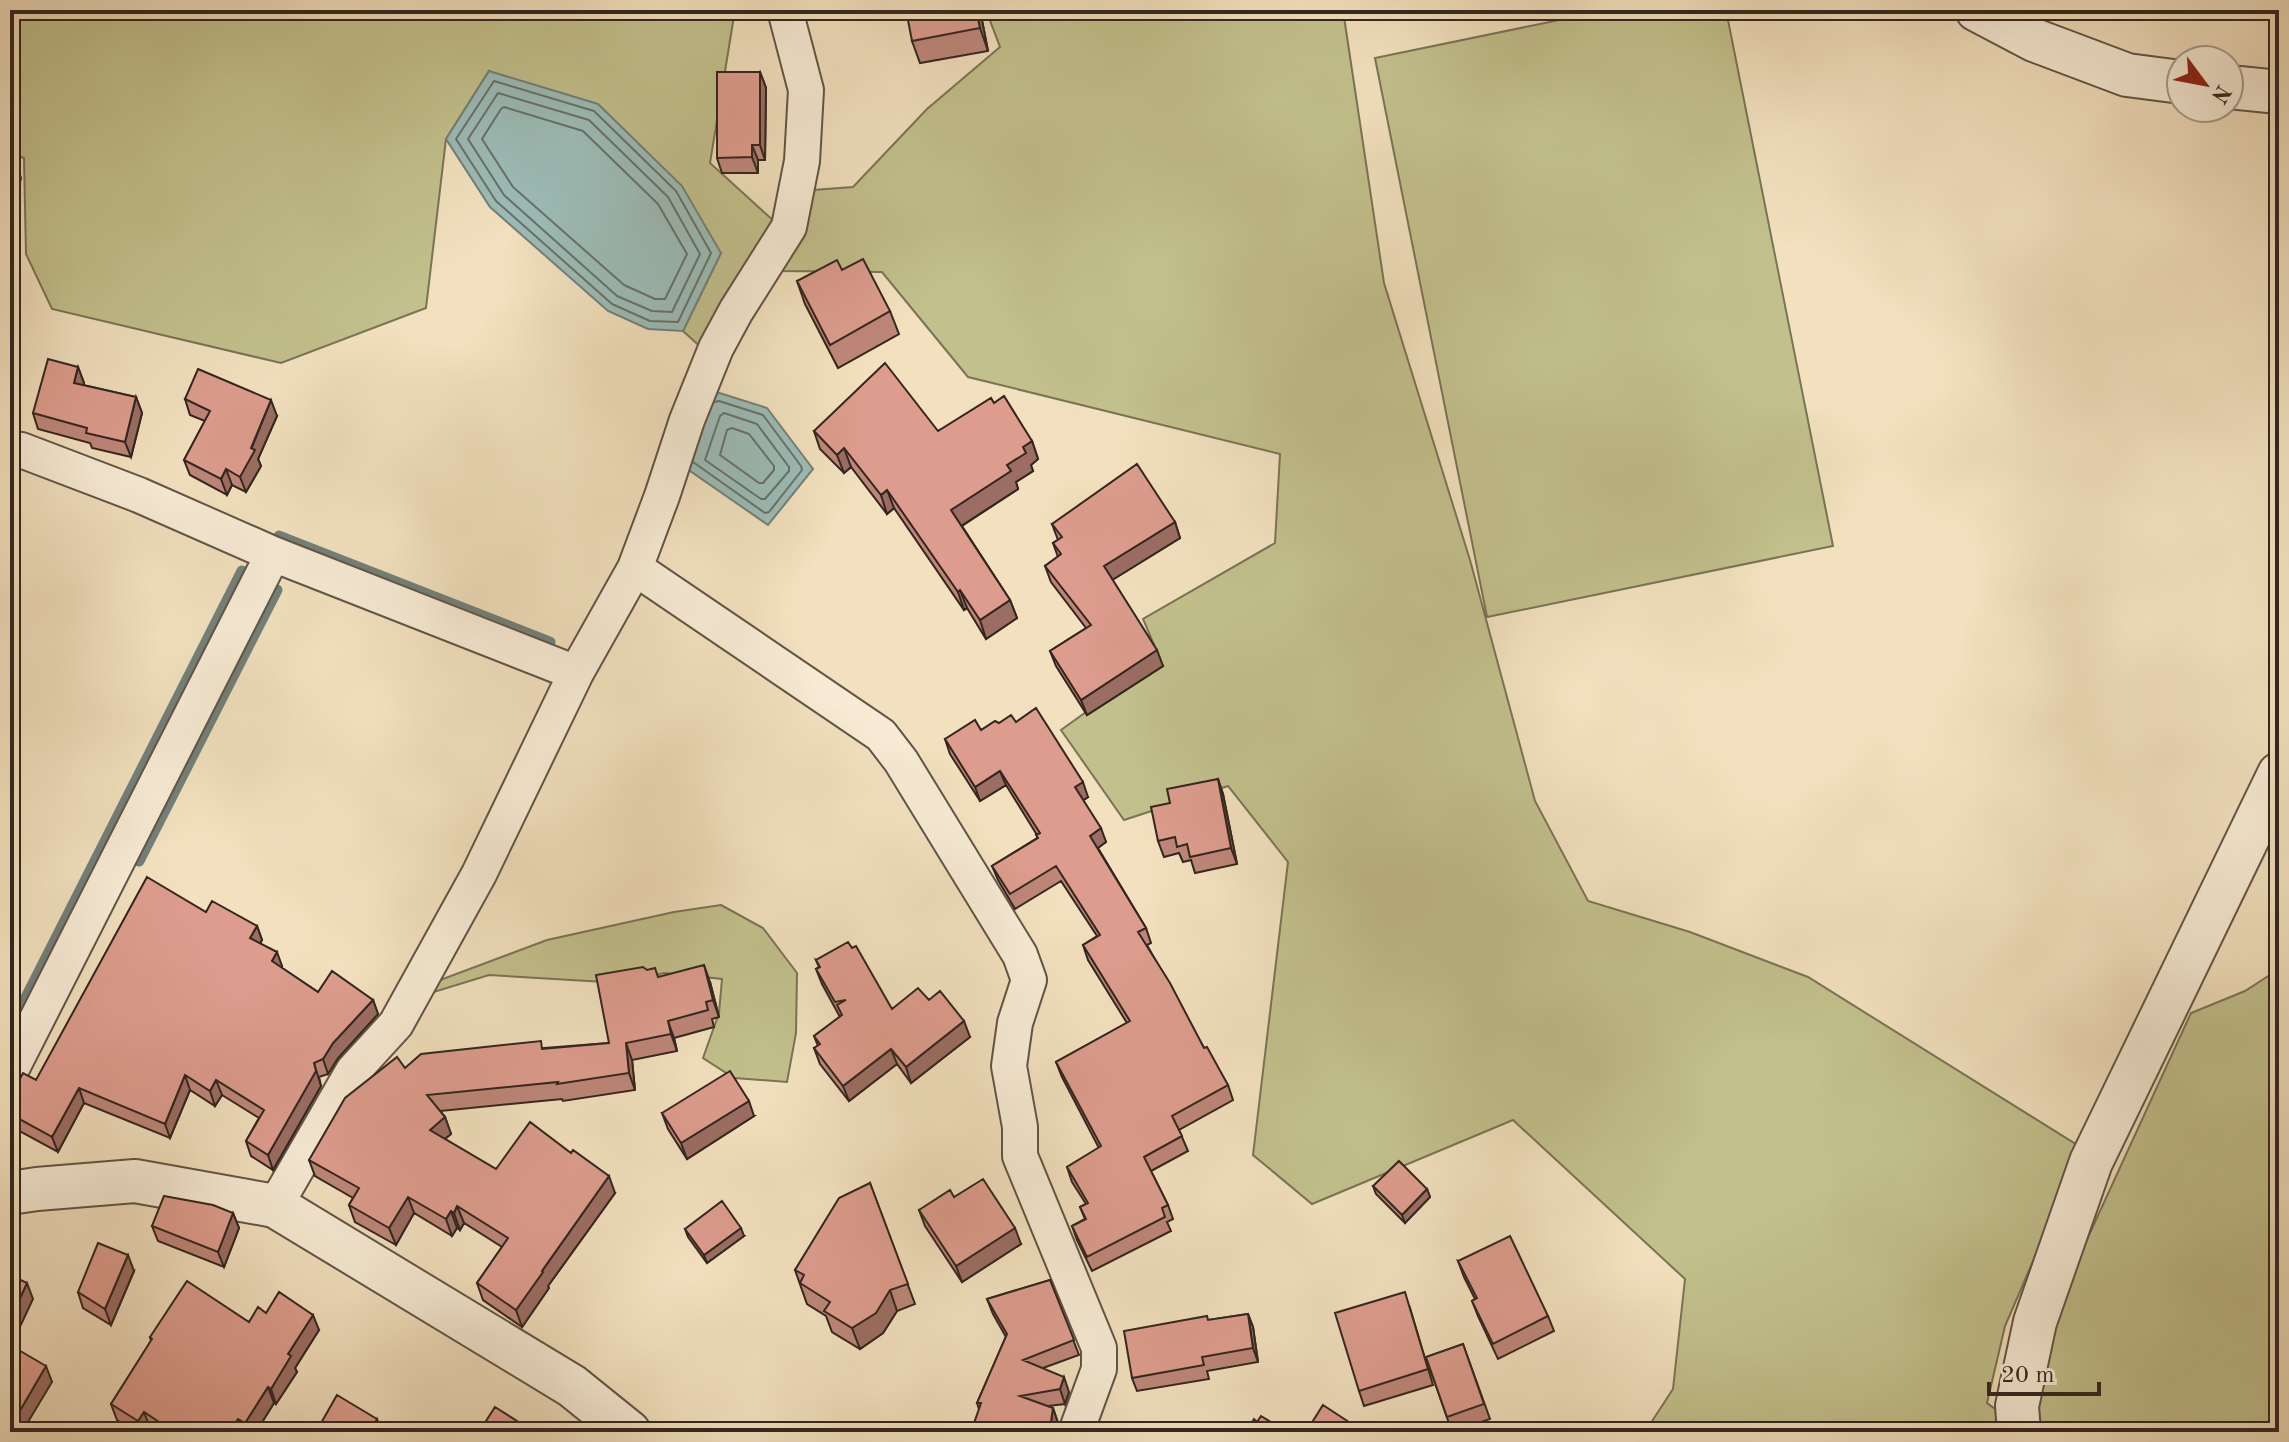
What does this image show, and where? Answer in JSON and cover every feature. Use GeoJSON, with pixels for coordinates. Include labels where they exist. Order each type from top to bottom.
{"type":"FeatureCollection","features":[{"type":"Feature","properties":{"kind":"street"},"geometry":{"type":"LineString","coordinates":[[275,1206],[353,1071],[396,1024],[479,874],[576,673],[635,568],[716,348],[789,227],[802,161],[806,90],[785,10]]}},
{"type":"Feature","properties":{"kind":"street"},"geometry":{"type":"LineString","coordinates":[[1977,10],[2034,40],[2127,75],[2165,80]]}},
{"type":"Feature","properties":{"kind":"street"},"geometry":{"type":"LineString","coordinates":[[2245,89],[2279,92]]}},
{"type":"Feature","properties":{"kind":"street"},"geometry":{"type":"LineString","coordinates":[[10,449],[21,450],[139,495],[273,554],[576,673]]}},
{"type":"Feature","properties":{"kind":"street"},"geometry":{"type":"LineString","coordinates":[[10,1072],[273,554]]}},
{"type":"Feature","properties":{"kind":"street"},"geometry":{"type":"LineString","coordinates":[[635,568],[881,735],[901,761],[1020,955],[1029,980],[1015,1023],[1009,1066],[1020,1127],[1020,1156],[1099,1348],[1099,1369],[1076,1432]]}},
{"type":"Feature","properties":{"kind":"street"},"geometry":{"type":"LineString","coordinates":[[2019,1432],[2017,1406],[2035,1322],[2091,1162],[2279,774]]}},
{"type":"Feature","properties":{"kind":"street"},"geometry":{"type":"LineString","coordinates":[[10,1193],[135,1181],[275,1206],[572,1386],[629,1432]]}},
{"type":"Feature","properties":{"kind":"shaded area"},"geometry":{"type":"Polygon","coordinates":[[[10,10],[735,10],[710,163],[776,223],[706,352],[683,331],[721,253],[489,71],[446,139],[426,308],[281,363],[52,309],[26,254],[24,158],[10,153],[10,10]]]}},
{"type":"Feature","properties":{"kind":"shaded area"},"geometry":{"type":"Polygon","coordinates":[[[986,10],[1343,10],[1384,283],[1470,560],[1535,801],[1588,901],[1690,932],[1808,977],[2082,1148],[2005,1326],[1987,1403],[2027,1432],[1645,1432],[1673,1389],[1685,1279],[1513,1120],[1312,1204],[1253,1155],[1288,862],[1228,786],[1124,820],[1061,730],[1160,659],[1143,619],[1275,543],[1280,454],[968,377],[882,272],[775,271],[813,190],[853,187],[927,109],[1000,47],[986,10]]]}},
{"type":"Feature","properties":{"kind":"shaded area"},"geometry":{"type":"Polygon","coordinates":[[[1608,10],[1726,10],[1833,546],[1487,617],[1375,58],[1608,10]]]}},
{"type":"Feature","properties":{"kind":"shaded area"},"geometry":{"type":"Polygon","coordinates":[[[721,905],[763,928],[797,973],[796,1033],[787,1082],[734,1078],[703,1058],[719,1013],[722,979],[664,973],[621,983],[489,975],[424,995],[432,983],[547,940],[674,912],[721,905]]]}},
{"type":"Feature","properties":{"kind":"shaded area"},"geometry":{"type":"Polygon","coordinates":[[[2279,969],[2279,1432],[2032,1432],[2050,1320],[2191,1013],[2245,991],[2279,969]]]}},
{"type":"Feature","properties":{"kind":"water"},"geometry":{"type":"Polygon","coordinates":[[[489,71],[598,104],[682,186],[721,253],[683,331],[648,329],[608,311],[490,207],[446,139],[489,71]]]}},
{"type":"Feature","properties":{"kind":"water"},"geometry":{"type":"Polygon","coordinates":[[[710,390],[767,408],[813,469],[768,525],[683,466],[710,390]]]}},
{"type":"Feature","properties":{"kind":"building"},"geometry":{"type":"Polygon","coordinates":[[[906,10],[976,10],[980,28],[912,41],[906,10]]]}},
{"type":"Feature","properties":{"kind":"building"},"geometry":{"type":"Polygon","coordinates":[[[717,72],[760,72],[760,145],[752,145],[752,157],[717,158],[717,72]]]}},
{"type":"Feature","properties":{"kind":"building"},"geometry":{"type":"Polygon","coordinates":[[[10,162],[16,163],[10,188],[10,162]]]}},
{"type":"Feature","properties":{"kind":"building"},"geometry":{"type":"Polygon","coordinates":[[[863,259],[890,311],[830,345],[797,281],[837,260],[842,270],[863,259]]]}},
{"type":"Feature","properties":{"kind":"building"},"geometry":{"type":"Polygon","coordinates":[[[48,359],[78,367],[74,383],[136,397],[125,442],[86,433],[87,428],[33,413],[48,359]]]}},
{"type":"Feature","properties":{"kind":"building"},"geometry":{"type":"Polygon","coordinates":[[[885,363],[938,431],[991,398],[994,403],[1004,396],[1032,441],[1023,447],[1026,453],[1007,465],[1011,471],[951,510],[1010,600],[980,620],[887,490],[881,495],[844,448],[837,455],[814,431],[885,363]]]}},
{"type":"Feature","properties":{"kind":"building"},"geometry":{"type":"Polygon","coordinates":[[[198,369],[271,400],[251,448],[255,450],[240,477],[226,469],[221,479],[184,460],[210,411],[185,399],[198,369]]]}},
{"type":"Feature","properties":{"kind":"building"},"geometry":{"type":"Polygon","coordinates":[[[1137,464],[1175,522],[1104,566],[1157,650],[1081,700],[1050,651],[1091,625],[1045,566],[1061,554],[1053,543],[1062,537],[1052,524],[1137,464]]]}},
{"type":"Feature","properties":{"kind":"building"},"geometry":{"type":"Polygon","coordinates":[[[1036,708],[1083,782],[1075,787],[1101,828],[1090,836],[1146,928],[1138,932],[1228,1085],[1172,1116],[1182,1136],[1144,1157],[1168,1205],[1162,1208],[1165,1217],[1087,1257],[1072,1226],[1086,1219],[1080,1207],[1088,1203],[1067,1167],[1101,1146],[1056,1062],[1130,1021],[1083,945],[1100,935],[1056,866],[1010,894],[992,866],[1038,838],[1036,835],[1040,833],[1000,771],[975,787],[945,739],[975,720],[981,730],[1011,715],[1016,722],[1036,708]]]}},
{"type":"Feature","properties":{"kind":"building"},"geometry":{"type":"Polygon","coordinates":[[[1218,779],[1231,848],[1190,857],[1187,844],[1177,847],[1175,837],[1158,841],[1151,807],[1170,803],[1167,789],[1218,779]]]}},
{"type":"Feature","properties":{"kind":"building"},"geometry":{"type":"Polygon","coordinates":[[[147,877],[206,912],[212,901],[257,926],[250,938],[277,952],[272,961],[318,992],[332,971],[373,1000],[333,1043],[323,1059],[314,1063],[316,1071],[268,1155],[246,1141],[264,1110],[216,1080],[210,1091],[185,1075],[165,1124],[79,1088],[52,1137],[10,1114],[10,1097],[23,1073],[36,1080],[147,877]]]}},
{"type":"Feature","properties":{"kind":"building"},"geometry":{"type":"Polygon","coordinates":[[[848,942],[852,948],[856,946],[892,1009],[918,988],[929,1000],[940,991],[964,1021],[906,1067],[891,1049],[843,1086],[814,1048],[820,1044],[814,1036],[842,1015],[837,1005],[846,1000],[835,1002],[816,969],[820,967],[816,960],[848,942]]]}},
{"type":"Feature","properties":{"kind":"building"},"geometry":{"type":"Polygon","coordinates":[[[704,965],[713,1000],[706,1002],[708,1010],[668,1021],[671,1034],[626,1043],[629,1073],[557,1084],[427,1095],[445,1117],[430,1130],[496,1169],[530,1122],[571,1153],[573,1150],[609,1176],[516,1310],[477,1283],[508,1238],[457,1206],[446,1219],[408,1197],[389,1228],[349,1205],[359,1188],[309,1160],[345,1098],[397,1057],[405,1068],[421,1054],[541,1041],[542,1049],[609,1043],[596,975],[643,967],[647,970],[655,968],[658,977],[704,965]]]}},
{"type":"Feature","properties":{"kind":"building"},"geometry":{"type":"Polygon","coordinates":[[[730,1071],[749,1101],[681,1143],[662,1113],[730,1071]]]}},
{"type":"Feature","properties":{"kind":"building"},"geometry":{"type":"Polygon","coordinates":[[[1399,1161],[1427,1189],[1402,1215],[1373,1186],[1399,1161]]]}},
{"type":"Feature","properties":{"kind":"building"},"geometry":{"type":"Polygon","coordinates":[[[983,1179],[1015,1228],[956,1266],[919,1210],[950,1190],[954,1197],[983,1179]]]}},
{"type":"Feature","properties":{"kind":"building"},"geometry":{"type":"Polygon","coordinates":[[[870,1183],[908,1284],[890,1290],[876,1313],[852,1328],[824,1311],[830,1302],[800,1283],[804,1275],[795,1270],[839,1198],[870,1183]]]}},
{"type":"Feature","properties":{"kind":"building"},"geometry":{"type":"Polygon","coordinates":[[[164,1196],[213,1205],[233,1213],[218,1252],[152,1226],[164,1196]]]}},
{"type":"Feature","properties":{"kind":"building"},"geometry":{"type":"Polygon","coordinates":[[[722,1201],[741,1228],[704,1255],[685,1229],[722,1201]]]}},
{"type":"Feature","properties":{"kind":"building"},"geometry":{"type":"Polygon","coordinates":[[[1510,1236],[1548,1316],[1493,1344],[1472,1301],[1477,1298],[1458,1261],[1510,1236]]]}},
{"type":"Feature","properties":{"kind":"building"},"geometry":{"type":"Polygon","coordinates":[[[98,1243],[128,1255],[105,1309],[78,1292],[98,1243]]]}},
{"type":"Feature","properties":{"kind":"building"},"geometry":{"type":"Polygon","coordinates":[[[10,1275],[27,1283],[10,1320],[10,1275]]]}},
{"type":"Feature","properties":{"kind":"building"},"geometry":{"type":"Polygon","coordinates":[[[1050,1280],[1074,1340],[1023,1360],[1064,1377],[1060,1389],[1020,1396],[1053,1408],[1051,1422],[1058,1432],[971,1432],[981,1403],[977,1403],[1007,1334],[987,1299],[1050,1280]]]}},
{"type":"Feature","properties":{"kind":"building"},"geometry":{"type":"Polygon","coordinates":[[[187,1281],[249,1322],[258,1307],[266,1313],[279,1292],[313,1315],[288,1354],[291,1356],[271,1389],[268,1387],[245,1423],[238,1419],[229,1432],[174,1432],[144,1412],[138,1421],[111,1404],[187,1281]]]}},
{"type":"Feature","properties":{"kind":"building"},"geometry":{"type":"Polygon","coordinates":[[[1405,1292],[1428,1369],[1359,1391],[1335,1313],[1405,1292]]]}},
{"type":"Feature","properties":{"kind":"building"},"geometry":{"type":"Polygon","coordinates":[[[1248,1314],[1253,1348],[1202,1357],[1204,1365],[1132,1378],[1124,1331],[1207,1316],[1208,1320],[1248,1314]]]}},
{"type":"Feature","properties":{"kind":"building"},"geometry":{"type":"Polygon","coordinates":[[[1463,1344],[1484,1404],[1447,1417],[1426,1357],[1463,1344]]]}},
{"type":"Feature","properties":{"kind":"building"},"geometry":{"type":"Polygon","coordinates":[[[10,1345],[46,1366],[11,1426],[10,1426],[10,1345]]]}},
{"type":"Feature","properties":{"kind":"building"},"geometry":{"type":"Polygon","coordinates":[[[337,1395],[377,1419],[370,1432],[316,1432],[337,1395]]]}},
{"type":"Feature","properties":{"kind":"building"},"geometry":{"type":"Polygon","coordinates":[[[1323,1405],[1364,1432],[1306,1432],[1323,1405]]]}},
{"type":"Feature","properties":{"kind":"building"},"geometry":{"type":"Polygon","coordinates":[[[495,1407],[528,1428],[526,1432],[479,1432],[495,1407]]]}},
{"type":"Feature","properties":{"kind":"building"},"geometry":{"type":"Polygon","coordinates":[[[1261,1416],[1287,1432],[1246,1432],[1254,1419],[1257,1422],[1261,1416]]]}},
{"type":"Feature","properties":{"kind":"building"},"geometry":{"type":"Polygon","coordinates":[[[1090,1422],[1117,1432],[1084,1432],[1090,1422]]]}},
{"type":"Feature","properties":{"kind":"waterway"},"geometry":{"type":"LineString","coordinates":[[279,536],[550,642]]}},
{"type":"Feature","properties":{"kind":"waterway"},"geometry":{"type":"LineString","coordinates":[[10,1029],[242,571]]}},
{"type":"Feature","properties":{"kind":"waterway"},"geometry":{"type":"LineString","coordinates":[[139,861],[277,590]]}}]}
